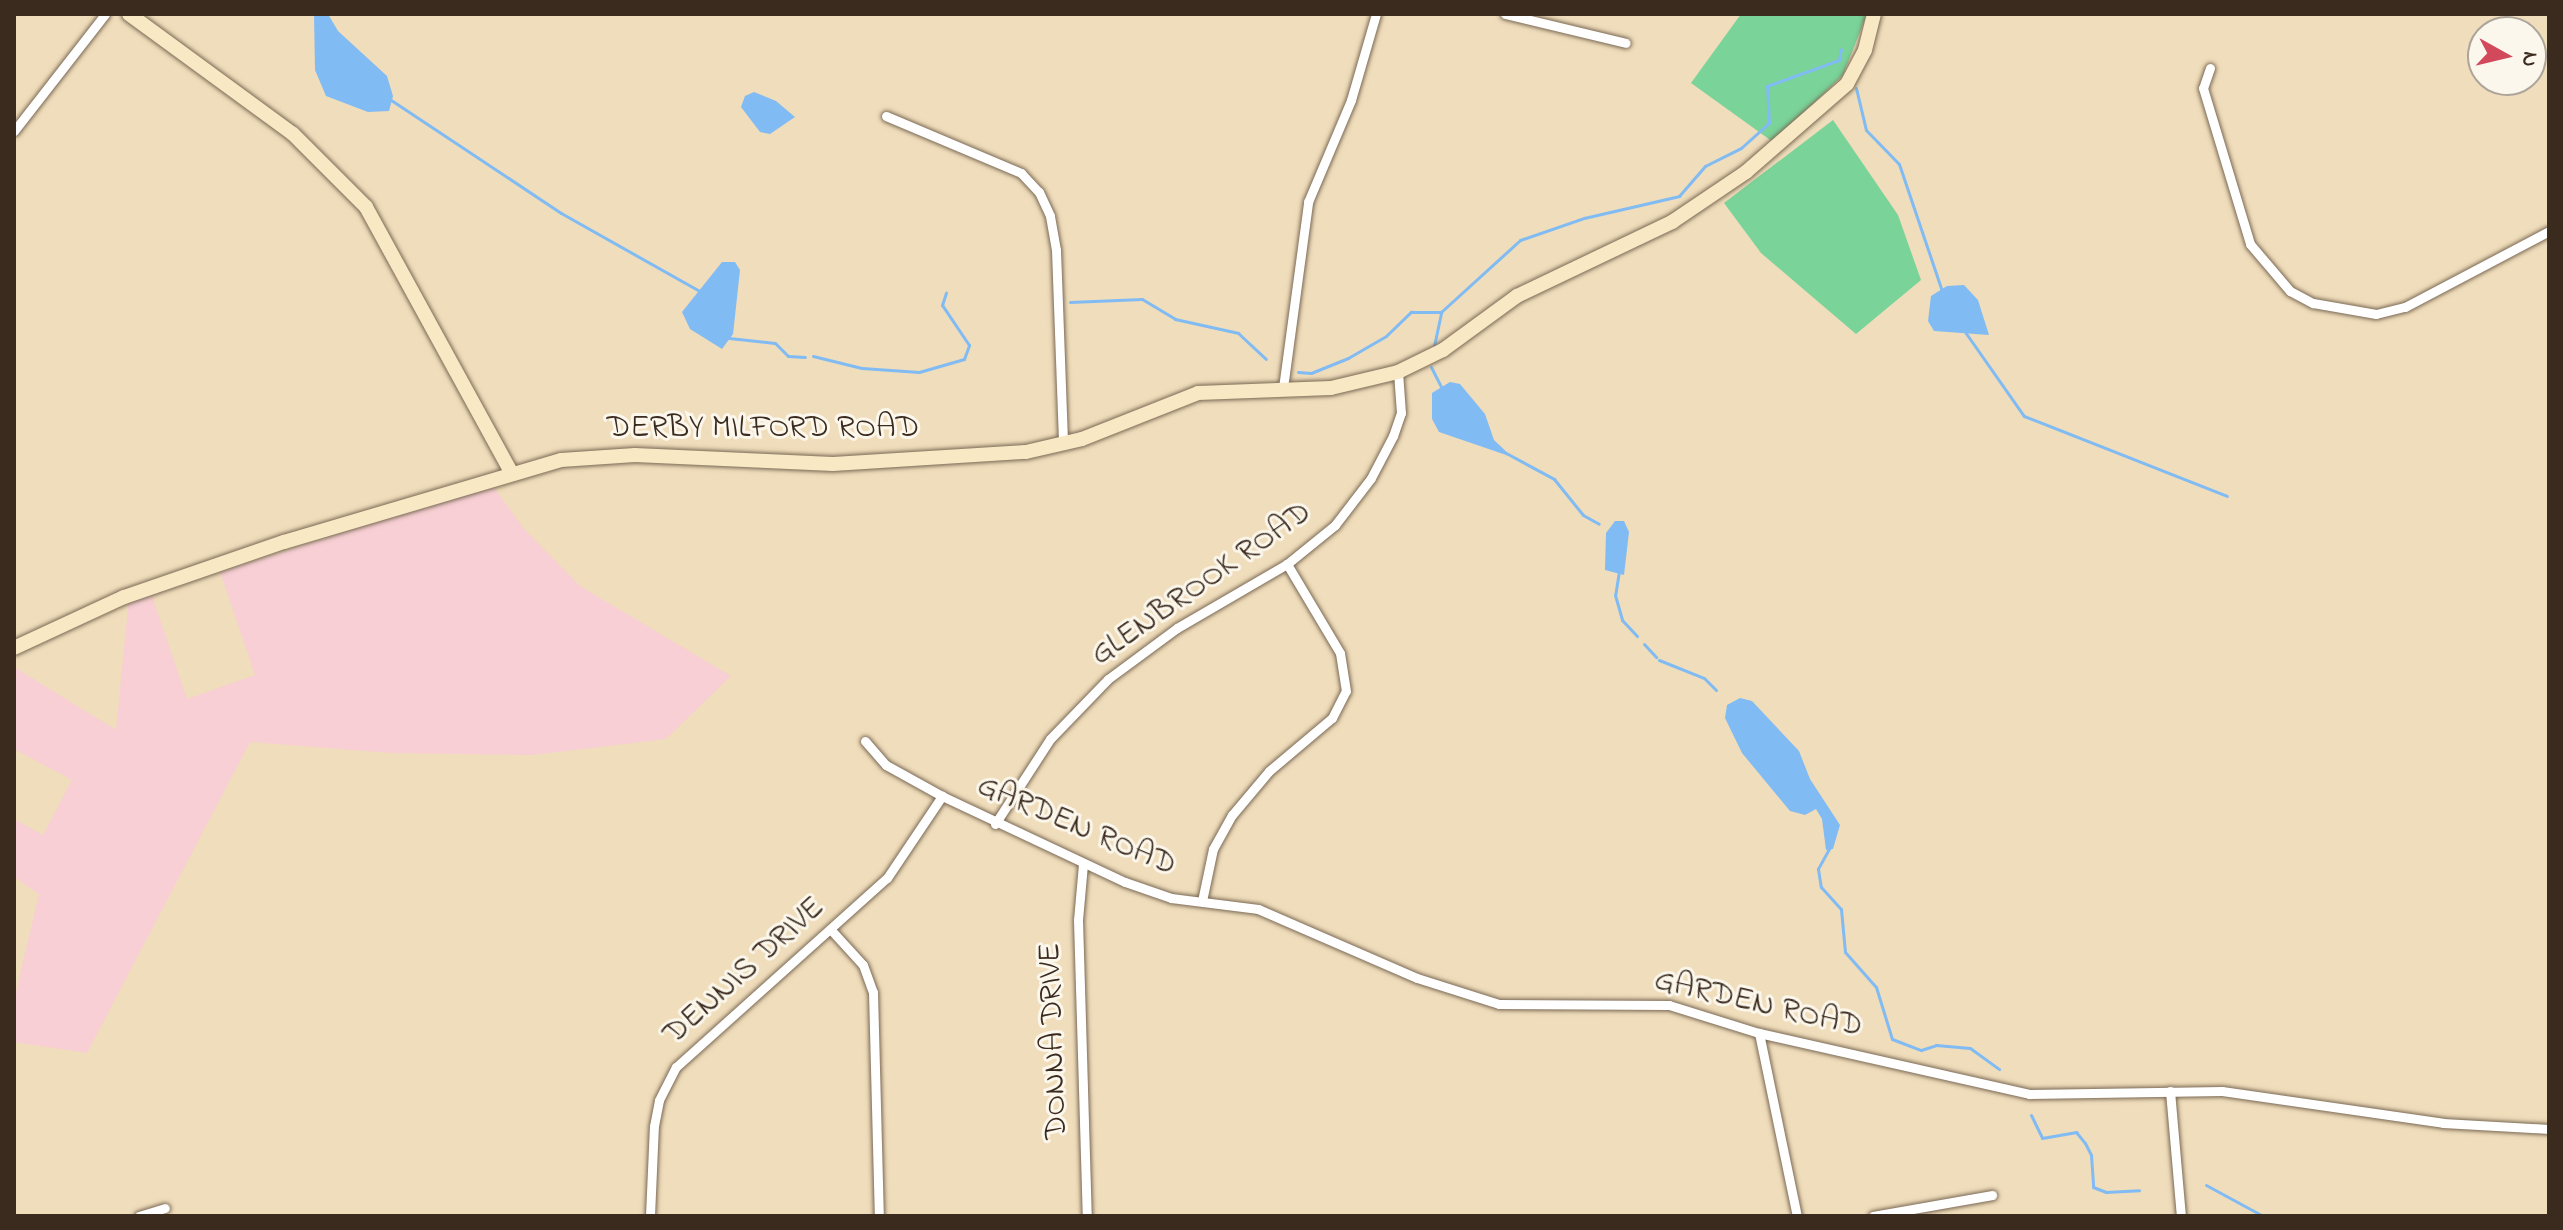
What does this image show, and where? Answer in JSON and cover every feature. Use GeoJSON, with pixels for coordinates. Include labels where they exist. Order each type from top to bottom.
{"type":"FeatureCollection","features":[{"type":"Feature","properties":{"kind":"main road"},"geometry":{"type":"LineString","coordinates":[[129,14],[293,134],[366,207],[511,472]]}},
{"type":"Feature","properties":{"kind":"main road","name":"DERBY MILFORD ROAD"},"geometry":{"type":"LineString","coordinates":[[14,648],[111,601],[511,472],[606,456],[833,464],[1005,454],[1063,445],[1198,393],[1331,388],[1398,372],[1438,353],[1517,296],[1672,222],[1746,172],[1847,84],[1861,61],[1874,14]]}},
{"type":"Feature","properties":{"kind":"street"},"geometry":{"type":"LineString","coordinates":[[14,131],[105,14]]}},
{"type":"Feature","properties":{"kind":"street"},"geometry":{"type":"LineString","coordinates":[[1283,388],[1308,202],[1351,100],[1376,14]]}},
{"type":"Feature","properties":{"kind":"street"},"geometry":{"type":"LineString","coordinates":[[1505,14],[1626,43]]}},
{"type":"Feature","properties":{"kind":"street"},"geometry":{"type":"LineString","coordinates":[[2210,68],[2203,88],[2250,244],[2290,291],[2313,303],[2376,314],[2405,307],[2549,231]]}},
{"type":"Feature","properties":{"kind":"street"},"geometry":{"type":"LineString","coordinates":[[886,116],[1021,173],[1039,192],[1050,216],[1056,250],[1063,445]]}},
{"type":"Feature","properties":{"kind":"street","name":"GLENBROOK ROAD"},"geometry":{"type":"LineString","coordinates":[[995,824],[1050,739],[1108,679],[1177,628],[1287,564],[1335,525],[1377,468],[1401,413],[1398,372]]}},
{"type":"Feature","properties":{"kind":"street"},"geometry":{"type":"LineString","coordinates":[[1202,901],[1213,849],[1239,803],[1269,771],[1327,724],[1346,691],[1340,653],[1287,564]]}},
{"type":"Feature","properties":{"kind":"street","name":"GARDEN ROAD"},"geometry":{"type":"LineString","coordinates":[[865,741],[886,765],[995,824],[1083,864],[1152,892],[1258,909],[1417,978],[1490,1002],[1655,1003],[1759,1033],[2029,1094],[2255,1093],[2443,1123],[2549,1129]]}},
{"type":"Feature","properties":{"kind":"street","name":"DENNIS DRIVE"},"geometry":{"type":"LineString","coordinates":[[650,1216],[654,1126],[659,1100],[676,1067],[832,931],[904,860],[942,796]]}},
{"type":"Feature","properties":{"kind":"street","name":"DONNA DRIVE"},"geometry":{"type":"LineString","coordinates":[[1083,864],[1078,920],[1087,1216]]}},
{"type":"Feature","properties":{"kind":"street"},"geometry":{"type":"LineString","coordinates":[[832,931],[863,965],[873,992],[879,1216]]}},
{"type":"Feature","properties":{"kind":"street"},"geometry":{"type":"LineString","coordinates":[[1759,1033],[1797,1216]]}},
{"type":"Feature","properties":{"kind":"street"},"geometry":{"type":"LineString","coordinates":[[2170,1091],[2181,1216]]}},
{"type":"Feature","properties":{"kind":"street"},"geometry":{"type":"LineString","coordinates":[[1873,1216],[1992,1195]]}},
{"type":"Feature","properties":{"kind":"street"},"geometry":{"type":"LineString","coordinates":[[139,1216],[165,1208]]}},
{"type":"Feature","properties":{"kind":"shaded area"},"geometry":{"type":"Polygon","coordinates":[[[492,485],[525,530],[580,586],[731,676],[666,739],[533,755],[391,753],[250,742],[87,1053],[14,1042],[14,1000],[39,894],[14,877],[14,819],[43,835],[72,780],[14,749],[14,667],[116,730],[129,598],[150,590],[187,699],[255,675],[220,572],[492,485]]]}},
{"type":"Feature","properties":{"kind":"green space"},"geometry":{"type":"Polygon","coordinates":[[[1741,14],[1867,14],[1843,75],[1773,142],[1691,83],[1741,14]]]}},
{"type":"Feature","properties":{"kind":"green space"},"geometry":{"type":"Polygon","coordinates":[[[1833,120],[1898,215],[1921,280],[1856,334],[1761,253],[1724,203],[1833,120]]]}},
{"type":"Feature","properties":{"kind":"water"},"geometry":{"type":"Polygon","coordinates":[[[314,14],[328,14],[338,31],[387,76],[393,96],[389,111],[368,112],[326,96],[315,70],[314,14]]]}},
{"type":"Feature","properties":{"kind":"water"},"geometry":{"type":"Polygon","coordinates":[[[754,92],[776,101],[795,117],[770,134],[760,132],[741,107],[745,96],[754,92]]]}},
{"type":"Feature","properties":{"kind":"water"},"geometry":{"type":"Polygon","coordinates":[[[722,262],[735,262],[740,270],[733,334],[722,349],[690,329],[682,312],[722,262]]]}},
{"type":"Feature","properties":{"kind":"water"},"geometry":{"type":"Polygon","coordinates":[[[1964,285],[1978,300],[1989,335],[1934,331],[1928,321],[1931,296],[1947,286],[1964,285]]]}},
{"type":"Feature","properties":{"kind":"water"},"geometry":{"type":"Polygon","coordinates":[[[1450,382],[1460,384],[1485,414],[1494,440],[1512,457],[1439,432],[1432,419],[1432,393],[1450,382]]]}},
{"type":"Feature","properties":{"kind":"water"},"geometry":{"type":"Polygon","coordinates":[[[1615,521],[1624,521],[1629,532],[1624,575],[1605,570],[1606,533],[1615,521]]]}},
{"type":"Feature","properties":{"kind":"water"},"geometry":{"type":"Polygon","coordinates":[[[1740,698],[1752,701],[1799,751],[1810,779],[1840,825],[1833,849],[1826,850],[1822,819],[1816,809],[1805,815],[1790,811],[1742,753],[1725,718],[1727,705],[1740,698]]]}},
{"type":"Feature","properties":{"kind":"waterway"},"geometry":{"type":"LineString","coordinates":[[1434,346],[1441,312],[1520,240],[1584,218],[1679,196],[1705,166],[1741,148],[1769,123],[1767,86],[1839,60],[1841,49]]}},
{"type":"Feature","properties":{"kind":"waterway"},"geometry":{"type":"LineString","coordinates":[[1856,88],[1866,130],[1899,164],[1942,291]]}},
{"type":"Feature","properties":{"kind":"waterway"},"geometry":{"type":"LineString","coordinates":[[391,100],[561,213],[701,292]]}},
{"type":"Feature","properties":{"kind":"waterway"},"geometry":{"type":"LineString","coordinates":[[813,356],[862,368],[919,372],[964,359],[969,345],[942,305],[946,293]]}},
{"type":"Feature","properties":{"kind":"waterway"},"geometry":{"type":"LineString","coordinates":[[1070,302],[1142,299],[1175,319],[1238,333],[1266,359]]}},
{"type":"Feature","properties":{"kind":"waterway"},"geometry":{"type":"LineString","coordinates":[[1298,372],[1311,373],[1348,358],[1386,336],[1411,312],[1441,312]]}},
{"type":"Feature","properties":{"kind":"waterway"},"geometry":{"type":"LineString","coordinates":[[1963,329],[2024,416],[2227,496]]}},
{"type":"Feature","properties":{"kind":"waterway"},"geometry":{"type":"LineString","coordinates":[[729,338],[775,343],[788,356],[805,357]]}},
{"type":"Feature","properties":{"kind":"waterway"},"geometry":{"type":"LineString","coordinates":[[1431,367],[1441,387]]}},
{"type":"Feature","properties":{"kind":"waterway"},"geometry":{"type":"LineString","coordinates":[[1506,453],[1554,479],[1583,515],[1599,524]]}},
{"type":"Feature","properties":{"kind":"waterway"},"geometry":{"type":"LineString","coordinates":[[1619,571],[1615,595],[1622,620],[1637,636]]}},
{"type":"Feature","properties":{"kind":"waterway"},"geometry":{"type":"LineString","coordinates":[[1644,644],[1656,657]]}},
{"type":"Feature","properties":{"kind":"waterway"},"geometry":{"type":"LineString","coordinates":[[1659,660],[1704,678],[1716,690]]}},
{"type":"Feature","properties":{"kind":"waterway"},"geometry":{"type":"LineString","coordinates":[[1830,847],[1818,869],[1821,887],[1841,909],[1845,952],[1876,987],[1892,1039],[1921,1050],[1936,1045],[1970,1048],[1999,1069]]}},
{"type":"Feature","properties":{"kind":"waterway"},"geometry":{"type":"LineString","coordinates":[[2031,1115],[2042,1138],[2076,1132],[2091,1155],[2093,1187],[2106,1192],[2139,1190]]}},
{"type":"Feature","properties":{"kind":"waterway"},"geometry":{"type":"LineString","coordinates":[[2206,1185],[2263,1216]]}}]}
